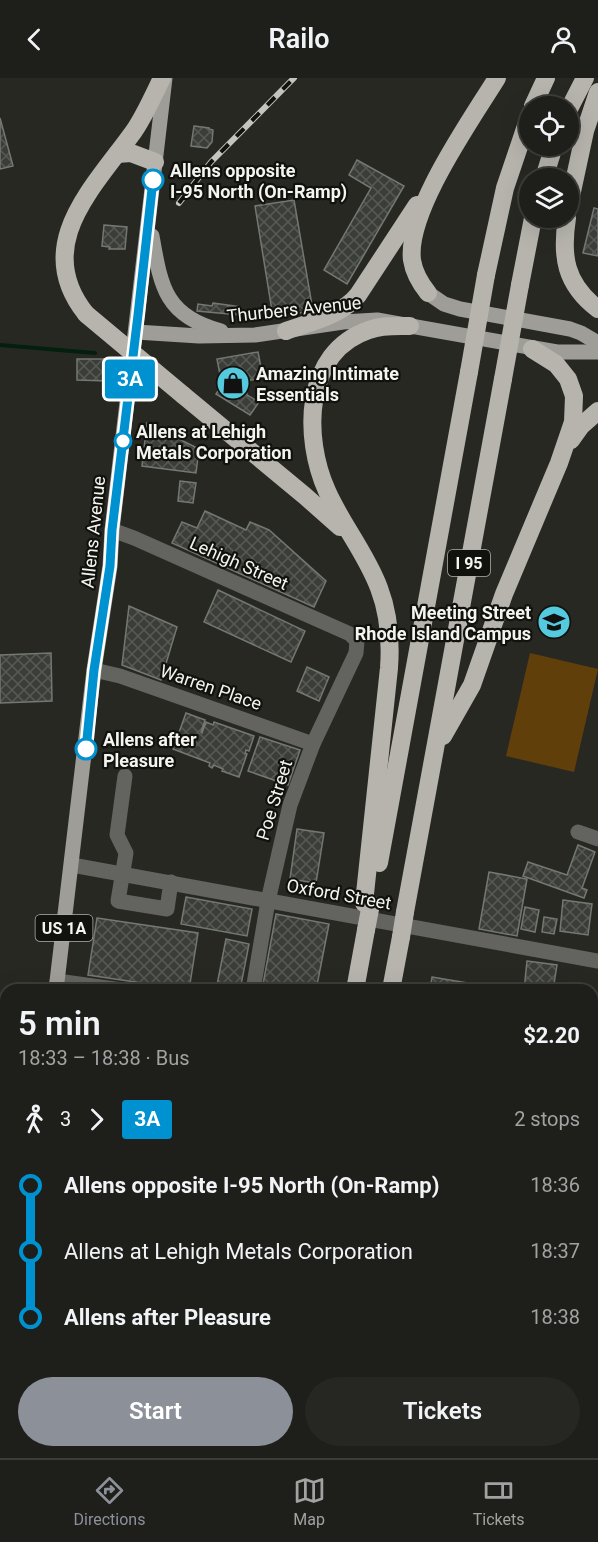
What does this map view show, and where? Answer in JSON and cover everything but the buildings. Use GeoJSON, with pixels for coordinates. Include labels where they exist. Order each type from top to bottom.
{"type":"FeatureCollection","features":[{"type":"Feature","properties":{"kind":"highway"},"geometry":{"type":"LineString","coordinates":[[164,78],[139,123],[82,201],[66,241],[64,260],[66,278],[76,300],[86,314],[335,522],[367,560]]}},
{"type":"Feature","properties":{"kind":"highway"},"geometry":{"type":"LineString","coordinates":[[428,293],[416,275],[412,251],[419,214],[437,177],[497,78]]}},
{"type":"Feature","properties":{"kind":"highway"},"geometry":{"type":"LineString","coordinates":[[538,96],[546,78]]}},
{"type":"Feature","properties":{"kind":"highway"},"geometry":{"type":"LineString","coordinates":[[576,96],[585,78]]}},
{"type":"Feature","properties":{"kind":"highway"},"geometry":{"type":"LineString","coordinates":[[577,168],[585,130],[598,92]]}},
{"type":"Feature","properties":{"kind":"highway","name":"I 95"},"geometry":{"type":"LineString","coordinates":[[356,984],[368,904],[486,274],[505,188],[519,147]]}},
{"type":"Feature","properties":{"kind":"highway"},"geometry":{"type":"LineString","coordinates":[[117,154],[131,153],[155,162]]}},
{"type":"Feature","properties":{"kind":"highway"},"geometry":{"type":"LineString","coordinates":[[286,331],[336,312],[354,299],[406,218],[437,177]]}},
{"type":"Feature","properties":{"kind":"highway","name":"I 95"},"geometry":{"type":"LineString","coordinates":[[392,984],[531,228]]}},
{"type":"Feature","properties":{"kind":"highway"},"geometry":{"type":"LineString","coordinates":[[566,228],[564,243],[567,266],[576,287],[598,309]]}},
{"type":"Feature","properties":{"kind":"highway"},"geometry":{"type":"LineString","coordinates":[[368,904],[390,647],[386,610],[379,586],[367,560],[328,494],[320,475],[313,439],[313,404],[322,372],[331,357],[345,342],[371,329],[410,326]]}},
{"type":"Feature","properties":{"kind":"highway"},"geometry":{"type":"LineString","coordinates":[[436,748],[472,686],[504,594],[559,463],[573,422],[575,403],[573,391],[560,369],[532,349]]}},
{"type":"Feature","properties":{"kind":"highway"},"geometry":{"type":"LineString","coordinates":[[559,463],[574,435],[598,411]]}},
{"type":"Feature","properties":{"kind":"main road","name":"Allens Avenue"},"geometry":{"type":"LineString","coordinates":[[57,984],[94,670],[110,566],[112,530],[164,78]]}},
{"type":"Feature","properties":{"kind":"main road"},"geometry":{"type":"LineString","coordinates":[[148,216],[162,280],[175,307],[186,317],[200,324],[239,336]]}},
{"type":"Feature","properties":{"kind":"main road"},"geometry":{"type":"LineString","coordinates":[[428,293],[448,306],[570,329],[598,343]]}},
{"type":"Feature","properties":{"kind":"main road","name":"Thurbers Avenue"},"geometry":{"type":"LineString","coordinates":[[136,332],[239,336],[366,320],[532,349],[568,353],[598,352]]}},
{"type":"Feature","properties":{"kind":"street","name":"Lehigh Street"},"geometry":{"type":"LineString","coordinates":[[112,530],[350,634]]}},
{"type":"Feature","properties":{"kind":"street","name":"Poe Street"},"geometry":{"type":"LineString","coordinates":[[253,984],[268,901],[290,805],[313,744],[357,648],[357,641],[350,634]]}},
{"type":"Feature","properties":{"kind":"street","name":"Warren Place"},"geometry":{"type":"LineString","coordinates":[[94,670],[120,676],[313,744]]}},
{"type":"Feature","properties":{"kind":"street"},"geometry":{"type":"LineString","coordinates":[[124,776],[117,836],[126,853],[118,901],[167,909],[171,882]]}},
{"type":"Feature","properties":{"kind":"street"},"geometry":{"type":"LineString","coordinates":[[578,832],[598,839]]}},
{"type":"Feature","properties":{"kind":"street","name":"Oxford Street"},"geometry":{"type":"LineString","coordinates":[[72,865],[598,961]]}},
{"type":"Feature","properties":{"kind":"shaded area"},"geometry":{"type":"Polygon","coordinates":[[[530,653],[598,669],[574,772],[506,756],[530,653]]]}},
{"type":"Feature","properties":{"kind":"waterway"},"geometry":{"type":"LineString","coordinates":[[0,345],[95,353]]}},
{"type":"Feature","properties":{"kind":"railway"},"geometry":{"type":"LineString","coordinates":[[179,203],[211,162],[294,78]]}},
{"type":"Feature","properties":{"kind":"bus line","name":"3A"},"geometry":{"type":"LineString","coordinates":[[86,749],[94,670],[110,566],[112,530],[153,180]]}},
{"type":"Feature","properties":{"kind":"place","name":"Allens opposite I-95 North (On-Ramp)"},"geometry":{"type":"Point","coordinates":[153,180]}},
{"type":"Feature","properties":{"kind":"place","name":"Amazing Intimate Essentials"},"geometry":{"type":"Point","coordinates":[233,383]}},
{"type":"Feature","properties":{"kind":"place","name":"Allens at Lehigh Metals Corporation"},"geometry":{"type":"Point","coordinates":[123,441]}},
{"type":"Feature","properties":{"kind":"place","name":"Meeting Street Rhode Island Campus"},"geometry":{"type":"Point","coordinates":[554,622]}},
{"type":"Feature","properties":{"kind":"place","name":"Allens after Pleasure"},"geometry":{"type":"Point","coordinates":[86,749]}}]}
